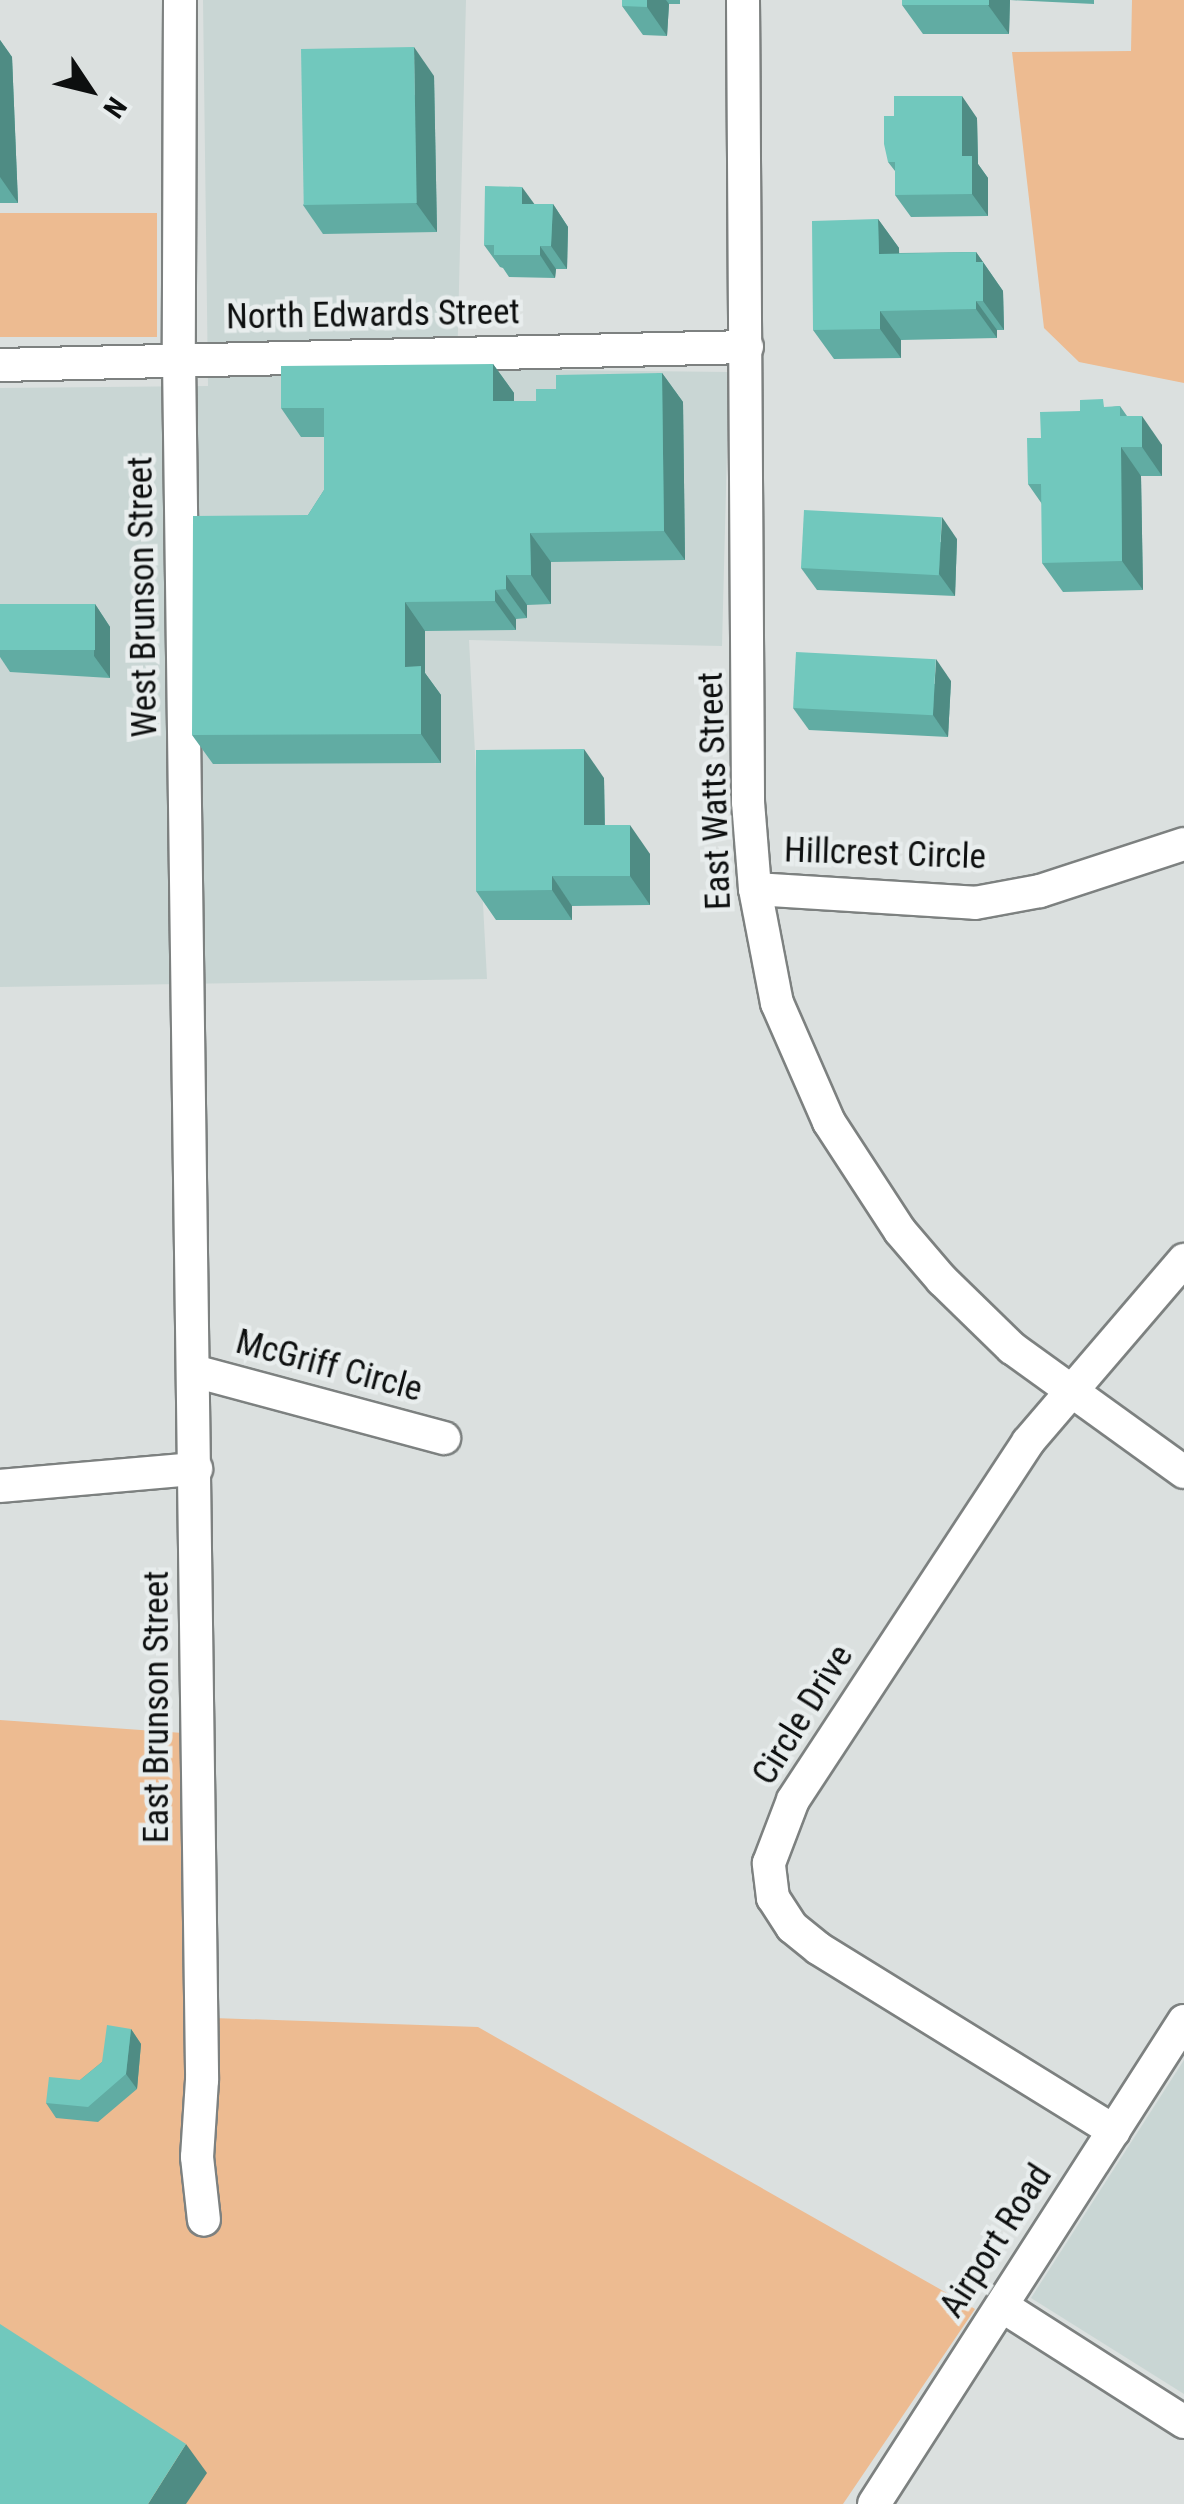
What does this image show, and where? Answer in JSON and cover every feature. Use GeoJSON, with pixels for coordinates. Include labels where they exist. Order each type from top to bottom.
{"type":"FeatureCollection","features":[{"type":"Feature","properties":{"kind":"street","name":"West Brunson Street"},"geometry":{"type":"LineString","coordinates":[[180,0],[179,359],[192,1192]]}},
{"type":"Feature","properties":{"kind":"street","name":"East Watts Street"},"geometry":{"type":"LineString","coordinates":[[743,0],[748,802],[754,889],[777,1003],[829,1122],[900,1231],[942,1280],[1070,1392],[1184,1472]]}},
{"type":"Feature","properties":{"kind":"street","name":"North Edwards Street"},"geometry":{"type":"LineString","coordinates":[[0,365],[747,346]]}},
{"type":"Feature","properties":{"kind":"street","name":"Hillcrest Circle"},"geometry":{"type":"LineString","coordinates":[[754,889],[975,903],[1040,891],[1184,844]]}},
{"type":"Feature","properties":{"kind":"street","name":"East Brunson Street"},"geometry":{"type":"LineString","coordinates":[[192,1192],[197,2157],[204,2220]]}},
{"type":"Feature","properties":{"kind":"street","name":"Circle Drive"},"geometry":{"type":"LineString","coordinates":[[1114,2130],[818,1948],[792,1927],[773,1898],[769,1863],[804,1784],[1028,1442],[1184,1260]]}},
{"type":"Feature","properties":{"kind":"street","name":"McGriff Circle"},"geometry":{"type":"LineString","coordinates":[[194,1371],[444,1438]]}},
{"type":"Feature","properties":{"kind":"street"},"geometry":{"type":"LineString","coordinates":[[0,1486],[196,1470]]}},
{"type":"Feature","properties":{"kind":"street","name":"Airport Road"},"geometry":{"type":"LineString","coordinates":[[874,2504],[1184,2021]]}},
{"type":"Feature","properties":{"kind":"street"},"geometry":{"type":"LineString","coordinates":[[1002,2306],[1184,2422]]}},
{"type":"Feature","properties":{"kind":"shaded area"},"geometry":{"type":"Polygon","coordinates":[[[203,0],[466,0],[457,369],[729,372],[722,646],[469,640],[487,979],[0,987],[0,388],[208,386],[203,0]]]}},
{"type":"Feature","properties":{"kind":"shaded area"},"geometry":{"type":"Polygon","coordinates":[[[1132,0],[1184,0],[1184,383],[1079,362],[1044,328],[1012,52],[1131,51],[1132,0]]]}},
{"type":"Feature","properties":{"kind":"shaded area"},"geometry":{"type":"Polygon","coordinates":[[[0,213],[157,213],[157,337],[0,337],[0,213]]]}},
{"type":"Feature","properties":{"kind":"shaded area"},"geometry":{"type":"Polygon","coordinates":[[[0,1720],[183,1733],[185,2017],[478,2027],[975,2309],[843,2504],[0,2504],[0,1720]]]}},
{"type":"Feature","properties":{"kind":"shaded area"},"geometry":{"type":"Polygon","coordinates":[[[1184,2060],[1184,2394],[1031,2298],[1184,2060]]]}},
{"type":"Feature","properties":{"kind":"building"},"geometry":{"type":"Polygon","coordinates":[[[622,0],[647,0],[647,7],[622,6],[622,0]]]}},
{"type":"Feature","properties":{"kind":"building"},"geometry":{"type":"Polygon","coordinates":[[[902,0],[989,0],[989,5],[902,5],[902,0]]]}},
{"type":"Feature","properties":{"kind":"building"},"geometry":{"type":"Polygon","coordinates":[[[414,47],[417,203],[304,205],[301,49],[414,47]]]}},
{"type":"Feature","properties":{"kind":"building"},"geometry":{"type":"Polygon","coordinates":[[[894,96],[962,96],[962,156],[972,156],[972,194],[895,195],[895,162],[888,162],[884,144],[884,116],[894,116],[894,96]]]}},
{"type":"Feature","properties":{"kind":"building"},"geometry":{"type":"Polygon","coordinates":[[[485,186],[522,187],[522,204],[553,204],[551,246],[540,246],[540,255],[494,255],[494,245],[484,245],[485,186]]]}},
{"type":"Feature","properties":{"kind":"building"},"geometry":{"type":"Polygon","coordinates":[[[878,219],[879,254],[976,252],[976,262],[983,262],[983,301],[976,301],[976,309],[880,311],[880,329],[813,330],[812,221],[878,219]]]}},
{"type":"Feature","properties":{"kind":"building"},"geometry":{"type":"Polygon","coordinates":[[[493,364],[493,401],[536,401],[536,389],[556,389],[556,375],[662,373],[664,531],[530,533],[531,575],[506,575],[506,589],[495,590],[495,601],[405,602],[405,667],[421,666],[421,734],[192,735],[193,516],[308,515],[324,490],[324,408],[281,408],[281,366],[493,364]]]}},
{"type":"Feature","properties":{"kind":"building"},"geometry":{"type":"Polygon","coordinates":[[[1103,399],[1104,407],[1120,406],[1120,416],[1142,416],[1142,447],[1121,447],[1122,561],[1042,563],[1041,484],[1028,484],[1027,438],[1041,438],[1040,412],[1080,411],[1080,400],[1103,399]]]}},
{"type":"Feature","properties":{"kind":"building"},"geometry":{"type":"Polygon","coordinates":[[[804,510],[942,517],[939,575],[801,568],[804,510]]]}},
{"type":"Feature","properties":{"kind":"building"},"geometry":{"type":"Polygon","coordinates":[[[0,604],[95,604],[95,650],[0,650],[0,604]]]}},
{"type":"Feature","properties":{"kind":"building"},"geometry":{"type":"Polygon","coordinates":[[[796,652],[936,659],[933,715],[793,708],[796,652]]]}},
{"type":"Feature","properties":{"kind":"building"},"geometry":{"type":"Polygon","coordinates":[[[584,749],[584,825],[630,825],[630,876],[552,876],[552,890],[476,891],[476,750],[584,749]]]}},
{"type":"Feature","properties":{"kind":"building"},"geometry":{"type":"Polygon","coordinates":[[[107,2025],[131,2029],[126,2074],[88,2107],[46,2103],[49,2077],[80,2080],[102,2062],[107,2025]]]}},
{"type":"Feature","properties":{"kind":"building"},"geometry":{"type":"Polygon","coordinates":[[[0,2324],[186,2444],[148,2504],[0,2504],[0,2324]]]}}]}
